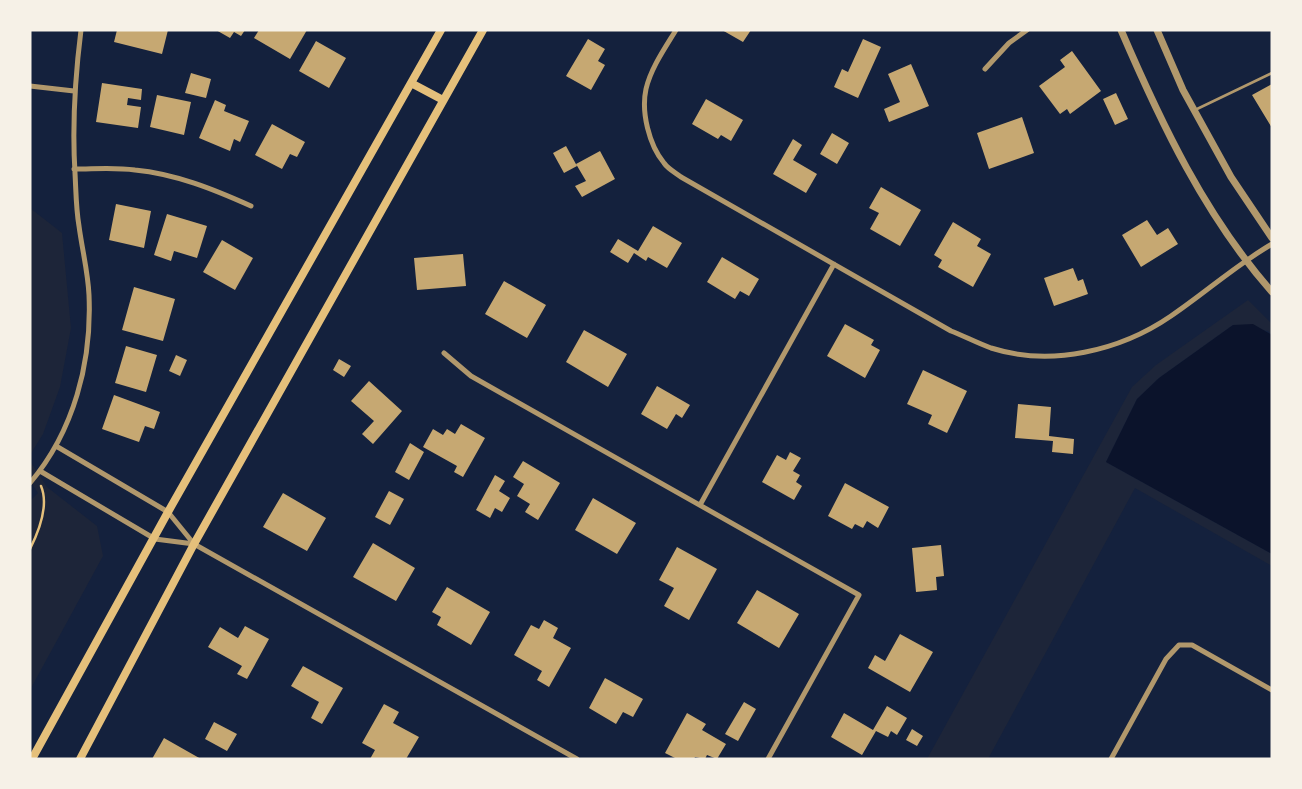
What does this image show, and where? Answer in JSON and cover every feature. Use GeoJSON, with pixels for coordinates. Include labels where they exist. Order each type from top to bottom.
{"type":"FeatureCollection","features":[{"type":"Feature","properties":{"kind":"main road"},"geometry":{"type":"LineString","coordinates":[[32,759],[168,512],[441,30]]}},
{"type":"Feature","properties":{"kind":"main road"},"geometry":{"type":"LineString","coordinates":[[80,759],[194,544],[483,30]]}},
{"type":"Feature","properties":{"kind":"main road"},"geometry":{"type":"LineString","coordinates":[[411,83],[443,100]]}},
{"type":"Feature","properties":{"kind":"street"},"geometry":{"type":"LineString","coordinates":[[30,483],[56,446],[72,409],[84,372],[90,335],[89,292],[78,222],[74,169],[74,91],[81,30]]}},
{"type":"Feature","properties":{"kind":"street"},"geometry":{"type":"LineString","coordinates":[[676,30],[655,67],[646,90],[645,112],[651,137],[664,163],[681,177],[951,331],[992,348],[1024,354],[1063,355],[1103,349],[1143,334],[1245,260],[1272,244]]}},
{"type":"Feature","properties":{"kind":"street"},"geometry":{"type":"LineString","coordinates":[[985,69],[1009,43],[1027,30]]}},
{"type":"Feature","properties":{"kind":"street"},"geometry":{"type":"LineString","coordinates":[[1121,30],[1152,103],[1199,190],[1245,260],[1272,292]]}},
{"type":"Feature","properties":{"kind":"street"},"geometry":{"type":"LineString","coordinates":[[1157,30],[1194,110],[1231,177],[1272,238]]}},
{"type":"Feature","properties":{"kind":"street"},"geometry":{"type":"LineString","coordinates":[[30,86],[74,91]]}},
{"type":"Feature","properties":{"kind":"street"},"geometry":{"type":"LineString","coordinates":[[74,169],[134,169],[169,175],[208,187],[251,206]]}},
{"type":"Feature","properties":{"kind":"street"},"geometry":{"type":"LineString","coordinates":[[700,505],[834,264]]}},
{"type":"Feature","properties":{"kind":"street"},"geometry":{"type":"LineString","coordinates":[[444,353],[471,376],[859,594],[768,759]]}},
{"type":"Feature","properties":{"kind":"street"},"geometry":{"type":"LineString","coordinates":[[56,446],[168,512],[194,544],[577,759]]}},
{"type":"Feature","properties":{"kind":"street"},"geometry":{"type":"LineString","coordinates":[[38,473],[155,539],[194,544]]}},
{"type":"Feature","properties":{"kind":"street"},"geometry":{"type":"LineString","coordinates":[[1111,759],[1166,659],[1179,645],[1192,645],[1272,690]]}},
{"type":"Feature","properties":{"kind":"lane"},"geometry":{"type":"LineString","coordinates":[[1194,110],[1272,73]]}},
{"type":"Feature","properties":{"kind":"path"},"geometry":{"type":"LineString","coordinates":[[30,549],[38,532],[43,505],[44,493],[38,473]]}},
{"type":"Feature","properties":{"kind":"shaded area"},"geometry":{"type":"Polygon","coordinates":[[[30,208],[62,233],[71,328],[60,387],[43,434],[30,455],[30,208]]]}},
{"type":"Feature","properties":{"kind":"shaded area"},"geometry":{"type":"Polygon","coordinates":[[[1248,300],[1272,324],[1272,335],[1268,331],[1233,325],[1159,378],[1137,399],[1106,462],[1272,554],[1272,566],[1135,488],[988,759],[927,759],[1132,387],[1156,365],[1248,300]]]}},
{"type":"Feature","properties":{"kind":"shaded area"},"geometry":{"type":"Polygon","coordinates":[[[1253,324],[1272,335],[1272,554],[1106,462],[1137,399],[1159,378],[1233,325],[1253,324]]]}},
{"type":"Feature","properties":{"kind":"shaded area"},"geometry":{"type":"Polygon","coordinates":[[[30,461],[47,487],[97,526],[103,556],[30,690],[30,501],[38,493],[30,481],[30,461]]]}},
{"type":"Feature","properties":{"kind":"building"},"geometry":{"type":"Polygon","coordinates":[[[117,30],[168,30],[162,54],[114,42],[117,30]]]}},
{"type":"Feature","properties":{"kind":"building"},"geometry":{"type":"Polygon","coordinates":[[[216,30],[245,30],[241,36],[234,32],[230,38],[216,30]]]}},
{"type":"Feature","properties":{"kind":"building"},"geometry":{"type":"Polygon","coordinates":[[[259,30],[307,30],[290,59],[254,38],[259,30]]]}},
{"type":"Feature","properties":{"kind":"building"},"geometry":{"type":"Polygon","coordinates":[[[722,30],[751,30],[743,42],[722,30]]]}},
{"type":"Feature","properties":{"kind":"building"},"geometry":{"type":"Polygon","coordinates":[[[588,39],[605,49],[598,61],[605,65],[591,90],[566,76],[588,39]]]}},
{"type":"Feature","properties":{"kind":"building"},"geometry":{"type":"Polygon","coordinates":[[[863,39],[881,47],[858,98],[834,87],[842,69],[848,72],[863,39]]]}},
{"type":"Feature","properties":{"kind":"building"},"geometry":{"type":"Polygon","coordinates":[[[316,41],[346,58],[329,88],[299,71],[316,41]]]}},
{"type":"Feature","properties":{"kind":"building"},"geometry":{"type":"Polygon","coordinates":[[[1072,51],[1101,91],[1070,114],[1067,109],[1060,114],[1039,86],[1065,67],[1060,60],[1072,51]]]}},
{"type":"Feature","properties":{"kind":"building"},"geometry":{"type":"Polygon","coordinates":[[[911,64],[929,106],[889,122],[884,109],[900,102],[888,74],[911,64]]]}},
{"type":"Feature","properties":{"kind":"building"},"geometry":{"type":"Polygon","coordinates":[[[191,73],[211,79],[206,98],[185,93],[191,73]]]}},
{"type":"Feature","properties":{"kind":"building"},"geometry":{"type":"Polygon","coordinates":[[[102,83],[142,89],[141,100],[128,98],[127,105],[141,107],[138,128],[96,122],[102,83]]]}},
{"type":"Feature","properties":{"kind":"building"},"geometry":{"type":"Polygon","coordinates":[[[1272,84],[1272,128],[1252,95],[1272,84]]]}},
{"type":"Feature","properties":{"kind":"building"},"geometry":{"type":"Polygon","coordinates":[[[1116,93],[1128,119],[1115,125],[1103,99],[1116,93]]]}},
{"type":"Feature","properties":{"kind":"building"},"geometry":{"type":"Polygon","coordinates":[[[157,95],[191,102],[184,135],[150,127],[157,95]]]}},
{"type":"Feature","properties":{"kind":"building"},"geometry":{"type":"Polygon","coordinates":[[[706,99],[743,120],[731,141],[721,135],[718,139],[692,124],[706,99]]]}},
{"type":"Feature","properties":{"kind":"building"},"geometry":{"type":"Polygon","coordinates":[[[215,100],[226,105],[224,111],[249,121],[240,142],[234,139],[230,151],[199,138],[215,100]]]}},
{"type":"Feature","properties":{"kind":"building"},"geometry":{"type":"Polygon","coordinates":[[[1022,117],[1034,153],[989,169],[977,133],[1022,117]]]}},
{"type":"Feature","properties":{"kind":"building"},"geometry":{"type":"Polygon","coordinates":[[[272,124],[305,142],[297,157],[290,154],[282,169],[255,155],[272,124]]]}},
{"type":"Feature","properties":{"kind":"building"},"geometry":{"type":"Polygon","coordinates":[[[832,133],[849,143],[837,164],[820,154],[832,133]]]}},
{"type":"Feature","properties":{"kind":"building"},"geometry":{"type":"Polygon","coordinates":[[[793,139],[802,145],[793,160],[817,174],[806,193],[773,174],[793,139]]]}},
{"type":"Feature","properties":{"kind":"building"},"geometry":{"type":"Polygon","coordinates":[[[566,146],[577,166],[564,173],[553,153],[566,146]]]}},
{"type":"Feature","properties":{"kind":"building"},"geometry":{"type":"Polygon","coordinates":[[[600,151],[615,179],[582,197],[575,186],[586,181],[576,164],[600,151]]]}},
{"type":"Feature","properties":{"kind":"building"},"geometry":{"type":"Polygon","coordinates":[[[881,187],[921,210],[900,246],[870,229],[879,213],[869,208],[881,187]]]}},
{"type":"Feature","properties":{"kind":"building"},"geometry":{"type":"Polygon","coordinates":[[[116,204],[151,211],[144,248],[109,240],[116,204]]]}},
{"type":"Feature","properties":{"kind":"building"},"geometry":{"type":"Polygon","coordinates":[[[167,214],[207,226],[197,258],[174,251],[171,261],[154,255],[167,214]]]}},
{"type":"Feature","properties":{"kind":"building"},"geometry":{"type":"Polygon","coordinates":[[[1147,220],[1157,235],[1168,228],[1178,244],[1141,267],[1122,235],[1147,220]]]}},
{"type":"Feature","properties":{"kind":"building"},"geometry":{"type":"Polygon","coordinates":[[[953,222],[981,239],[977,246],[991,254],[973,287],[938,267],[942,260],[934,255],[953,222]]]}},
{"type":"Feature","properties":{"kind":"building"},"geometry":{"type":"Polygon","coordinates":[[[653,226],[682,243],[667,268],[648,257],[646,261],[634,253],[628,263],[610,252],[618,239],[638,251],[653,226]]]}},
{"type":"Feature","properties":{"kind":"building"},"geometry":{"type":"Polygon","coordinates":[[[222,240],[253,258],[235,290],[203,272],[222,240]]]}},
{"type":"Feature","properties":{"kind":"building"},"geometry":{"type":"Polygon","coordinates":[[[463,254],[466,286],[417,290],[414,258],[463,254]]]}},
{"type":"Feature","properties":{"kind":"building"},"geometry":{"type":"Polygon","coordinates":[[[722,257],[759,279],[749,296],[740,291],[735,299],[707,282],[722,257]]]}},
{"type":"Feature","properties":{"kind":"building"},"geometry":{"type":"Polygon","coordinates":[[[1073,268],[1078,281],[1083,279],[1088,294],[1054,306],[1044,278],[1073,268]]]}},
{"type":"Feature","properties":{"kind":"building"},"geometry":{"type":"Polygon","coordinates":[[[504,281],[546,305],[527,338],[485,314],[504,281]]]}},
{"type":"Feature","properties":{"kind":"building"},"geometry":{"type":"Polygon","coordinates":[[[134,287],[175,299],[163,341],[122,330],[134,287]]]}},
{"type":"Feature","properties":{"kind":"building"},"geometry":{"type":"Polygon","coordinates":[[[845,324],[874,340],[871,345],[880,350],[865,378],[827,356],[845,324]]]}},
{"type":"Feature","properties":{"kind":"building"},"geometry":{"type":"Polygon","coordinates":[[[584,330],[627,354],[608,387],[566,362],[584,330]]]}},
{"type":"Feature","properties":{"kind":"building"},"geometry":{"type":"Polygon","coordinates":[[[126,346],[157,355],[146,392],[115,383],[126,346]]]}},
{"type":"Feature","properties":{"kind":"building"},"geometry":{"type":"Polygon","coordinates":[[[176,355],[187,360],[180,376],[169,371],[176,355]]]}},
{"type":"Feature","properties":{"kind":"building"},"geometry":{"type":"Polygon","coordinates":[[[339,359],[351,366],[344,377],[333,370],[339,359]]]}},
{"type":"Feature","properties":{"kind":"building"},"geometry":{"type":"Polygon","coordinates":[[[923,370],[967,391],[947,433],[928,424],[932,415],[907,404],[923,370]]]}},
{"type":"Feature","properties":{"kind":"building"},"geometry":{"type":"Polygon","coordinates":[[[369,381],[402,411],[373,444],[362,434],[374,421],[351,401],[369,381]]]}},
{"type":"Feature","properties":{"kind":"building"},"geometry":{"type":"Polygon","coordinates":[[[657,386],[690,405],[682,418],[676,414],[667,429],[641,414],[657,386]]]}},
{"type":"Feature","properties":{"kind":"building"},"geometry":{"type":"Polygon","coordinates":[[[114,395],[160,412],[154,429],[145,426],[139,442],[102,429],[114,395]]]}},
{"type":"Feature","properties":{"kind":"building"},"geometry":{"type":"Polygon","coordinates":[[[1018,404],[1051,407],[1049,436],[1074,439],[1073,454],[1052,452],[1053,441],[1015,438],[1018,404]]]}},
{"type":"Feature","properties":{"kind":"building"},"geometry":{"type":"Polygon","coordinates":[[[461,424],[485,438],[463,477],[454,472],[457,466],[423,447],[433,429],[443,435],[447,429],[455,434],[461,424]]]}},
{"type":"Feature","properties":{"kind":"building"},"geometry":{"type":"Polygon","coordinates":[[[410,443],[424,452],[409,480],[395,472],[410,443]]]}},
{"type":"Feature","properties":{"kind":"building"},"geometry":{"type":"Polygon","coordinates":[[[790,452],[801,458],[793,471],[800,475],[796,482],[802,486],[794,500],[762,482],[777,455],[786,460],[790,452]]]}},
{"type":"Feature","properties":{"kind":"building"},"geometry":{"type":"Polygon","coordinates":[[[523,461],[560,483],[538,520],[525,512],[530,504],[517,496],[524,484],[513,477],[523,461]]]}},
{"type":"Feature","properties":{"kind":"building"},"geometry":{"type":"Polygon","coordinates":[[[495,475],[505,481],[499,491],[510,498],[502,512],[495,508],[490,518],[476,510],[495,475]]]}},
{"type":"Feature","properties":{"kind":"building"},"geometry":{"type":"Polygon","coordinates":[[[845,483],[889,507],[878,528],[867,521],[863,528],[855,524],[852,529],[828,516],[845,483]]]}},
{"type":"Feature","properties":{"kind":"building"},"geometry":{"type":"Polygon","coordinates":[[[389,491],[404,499],[390,525],[375,517],[389,491]]]}},
{"type":"Feature","properties":{"kind":"building"},"geometry":{"type":"Polygon","coordinates":[[[283,493],[326,518],[307,551],[263,527],[283,493]]]}},
{"type":"Feature","properties":{"kind":"building"},"geometry":{"type":"Polygon","coordinates":[[[593,498],[636,523],[617,554],[575,530],[593,498]]]}},
{"type":"Feature","properties":{"kind":"building"},"geometry":{"type":"Polygon","coordinates":[[[373,543],[415,568],[396,601],[353,577],[373,543]]]}},
{"type":"Feature","properties":{"kind":"building"},"geometry":{"type":"Polygon","coordinates":[[[941,545],[944,576],[936,577],[937,590],[916,592],[912,548],[941,545]]]}},
{"type":"Feature","properties":{"kind":"building"},"geometry":{"type":"Polygon","coordinates":[[[677,547],[717,569],[689,620],[664,606],[674,588],[659,580],[677,547]]]}},
{"type":"Feature","properties":{"kind":"building"},"geometry":{"type":"Polygon","coordinates":[[[447,587],[490,612],[471,645],[437,625],[441,617],[432,612],[447,587]]]}},
{"type":"Feature","properties":{"kind":"building"},"geometry":{"type":"Polygon","coordinates":[[[757,590],[799,614],[779,648],[737,623],[757,590]]]}},
{"type":"Feature","properties":{"kind":"building"},"geometry":{"type":"Polygon","coordinates":[[[544,620],[558,628],[553,638],[571,648],[549,687],[537,680],[542,671],[514,655],[531,625],[539,629],[544,620]]]}},
{"type":"Feature","properties":{"kind":"building"},"geometry":{"type":"Polygon","coordinates":[[[245,626],[269,639],[247,679],[237,674],[242,666],[208,647],[220,627],[238,638],[245,626]]]}},
{"type":"Feature","properties":{"kind":"building"},"geometry":{"type":"Polygon","coordinates":[[[900,634],[933,652],[910,692],[868,668],[875,655],[885,661],[900,634]]]}},
{"type":"Feature","properties":{"kind":"building"},"geometry":{"type":"Polygon","coordinates":[[[303,666],[343,688],[322,724],[311,718],[319,702],[291,686],[303,666]]]}},
{"type":"Feature","properties":{"kind":"building"},"geometry":{"type":"Polygon","coordinates":[[[605,678],[643,699],[633,717],[623,712],[616,724],[589,708],[605,678]]]}},
{"type":"Feature","properties":{"kind":"building"},"geometry":{"type":"Polygon","coordinates":[[[744,702],[756,709],[738,741],[725,734],[744,702]]]}},
{"type":"Feature","properties":{"kind":"building"},"geometry":{"type":"Polygon","coordinates":[[[384,704],[399,712],[393,723],[419,737],[406,759],[370,759],[375,750],[362,743],[384,704]]]}},
{"type":"Feature","properties":{"kind":"building"},"geometry":{"type":"Polygon","coordinates":[[[887,706],[907,718],[897,735],[891,731],[888,737],[876,731],[862,755],[831,737],[844,713],[873,730],[887,706]]]}},
{"type":"Feature","properties":{"kind":"building"},"geometry":{"type":"Polygon","coordinates":[[[687,713],[706,724],[702,730],[726,744],[717,759],[707,755],[705,759],[677,759],[665,753],[687,713]]]}},
{"type":"Feature","properties":{"kind":"building"},"geometry":{"type":"Polygon","coordinates":[[[214,722],[237,734],[227,751],[205,739],[214,722]]]}},
{"type":"Feature","properties":{"kind":"building"},"geometry":{"type":"Polygon","coordinates":[[[912,729],[923,736],[917,746],[906,740],[912,729]]]}},
{"type":"Feature","properties":{"kind":"building"},"geometry":{"type":"Polygon","coordinates":[[[164,738],[201,759],[152,759],[164,738]]]}}]}
